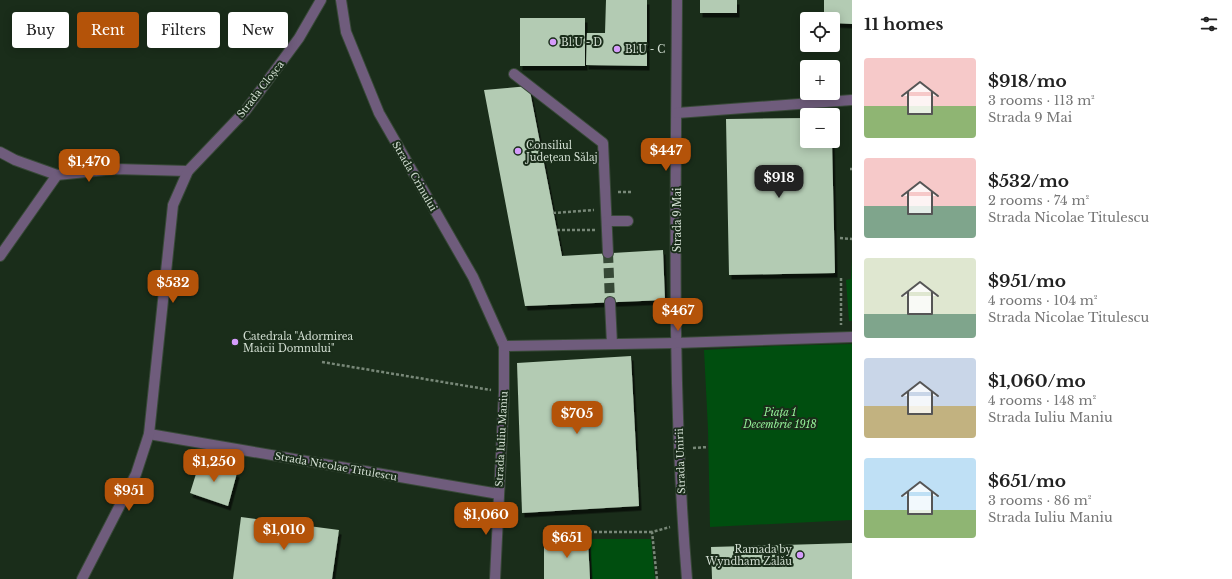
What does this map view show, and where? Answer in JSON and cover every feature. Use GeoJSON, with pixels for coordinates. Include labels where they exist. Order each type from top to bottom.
{"type":"FeatureCollection","features":[{"type":"Feature","properties":{"kind":"street","name":"Strada Cloșca"},"geometry":{"type":"LineString","coordinates":[[188,171],[246,110],[299,38],[321,0]]}},
{"type":"Feature","properties":{"kind":"street","name":"Strada Crinului"},"geometry":{"type":"LineString","coordinates":[[341,0],[346,32],[379,113],[473,277],[504,346]]}},
{"type":"Feature","properties":{"kind":"street","name":"Strada 9 Mai"},"geometry":{"type":"LineString","coordinates":[[676,343],[678,0]]}},
{"type":"Feature","properties":{"kind":"street"},"geometry":{"type":"LineString","coordinates":[[514,74],[603,143],[608,253]]}},
{"type":"Feature","properties":{"kind":"street"},"geometry":{"type":"LineString","coordinates":[[677,113],[852,100]]}},
{"type":"Feature","properties":{"kind":"street"},"geometry":{"type":"LineString","coordinates":[[0,152],[15,160],[57,175],[115,169],[188,171],[173,205],[149,434],[136,474],[82,579]]}},
{"type":"Feature","properties":{"kind":"street"},"geometry":{"type":"LineString","coordinates":[[0,256],[57,175]]}},
{"type":"Feature","properties":{"kind":"street"},"geometry":{"type":"LineString","coordinates":[[607,225],[628,221]]}},
{"type":"Feature","properties":{"kind":"street"},"geometry":{"type":"LineString","coordinates":[[610,302],[612,344]]}},
{"type":"Feature","properties":{"kind":"street"},"geometry":{"type":"LineString","coordinates":[[504,346],[676,343],[852,337]]}},
{"type":"Feature","properties":{"kind":"street","name":"Strada Unirii"},"geometry":{"type":"LineString","coordinates":[[676,343],[683,523],[687,579]]}},
{"type":"Feature","properties":{"kind":"street","name":"Strada Iuliu Maniu"},"geometry":{"type":"LineString","coordinates":[[495,579],[504,392],[504,346]]}},
{"type":"Feature","properties":{"kind":"street","name":"Strada Nicolae Titulescu"},"geometry":{"type":"LineString","coordinates":[[149,434],[499,494]]}},
{"type":"Feature","properties":{"kind":"path"},"geometry":{"type":"LineString","coordinates":[[553,213],[606,209]]}},
{"type":"Feature","properties":{"kind":"path"},"geometry":{"type":"LineString","coordinates":[[557,230],[607,225]]}},
{"type":"Feature","properties":{"kind":"path"},"geometry":{"type":"LineString","coordinates":[[840,238],[852,239]]}},
{"type":"Feature","properties":{"kind":"path"},"geometry":{"type":"LineString","coordinates":[[841,278],[841,337]]}},
{"type":"Feature","properties":{"kind":"path"},"geometry":{"type":"LineString","coordinates":[[322,362],[504,392]]}},
{"type":"Feature","properties":{"kind":"path"},"geometry":{"type":"LineString","coordinates":[[579,532],[652,532],[683,523]]}},
{"type":"Feature","properties":{"kind":"path"},"geometry":{"type":"LineString","coordinates":[[652,532],[657,579]]}},
{"type":"Feature","properties":{"kind":"green space"},"geometry":{"type":"Polygon","coordinates":[[[852,259],[852,321],[849,321],[846,280],[851,279],[852,259]]]}},
{"type":"Feature","properties":{"kind":"green space","name":"Piața 1 Decembrie 1918"},"geometry":{"type":"Polygon","coordinates":[[[852,344],[852,520],[710,527],[708,429],[704,350],[852,344]]]}},
{"type":"Feature","properties":{"kind":"green space"},"geometry":{"type":"Polygon","coordinates":[[[590,539],[651,539],[655,579],[592,579],[590,539]]]}},
{"type":"Feature","properties":{"kind":"building","name":"Bl.U - C"},"geometry":{"type":"Polygon","coordinates":[[[606,0],[647,0],[647,66],[586,65],[587,33],[605,33],[606,0]]]}},
{"type":"Feature","properties":{"kind":"building"},"geometry":{"type":"Polygon","coordinates":[[[700,0],[737,0],[737,13],[700,13],[700,0]]]}},
{"type":"Feature","properties":{"kind":"building"},"geometry":{"type":"Polygon","coordinates":[[[824,0],[852,0],[852,24],[840,23],[840,12],[824,12],[824,0]]]}},
{"type":"Feature","properties":{"kind":"building","name":"Bl.U - D"},"geometry":{"type":"Polygon","coordinates":[[[520,18],[585,18],[585,66],[520,66],[520,18]]]}},
{"type":"Feature","properties":{"kind":"building","name":"Consiliul Județean Sălaj"},"geometry":{"type":"Polygon","coordinates":[[[529,86],[562,256],[663,250],[665,300],[525,306],[484,90],[529,86]]]}},
{"type":"Feature","properties":{"kind":"building"},"geometry":{"type":"Polygon","coordinates":[[[800,118],[800,148],[832,148],[835,273],[729,275],[726,119],[800,118]]]}},
{"type":"Feature","properties":{"kind":"building"},"geometry":{"type":"Polygon","coordinates":[[[631,356],[639,506],[522,513],[517,363],[631,356]]]}},
{"type":"Feature","properties":{"kind":"building"},"geometry":{"type":"Polygon","coordinates":[[[200,461],[237,473],[228,506],[190,493],[200,461]]]}},
{"type":"Feature","properties":{"kind":"building"},"geometry":{"type":"Polygon","coordinates":[[[241,517],[339,530],[332,579],[233,579],[241,517]]]}},
{"type":"Feature","properties":{"kind":"building"},"geometry":{"type":"Polygon","coordinates":[[[556,535],[569,535],[569,541],[588,541],[590,579],[544,579],[544,543],[556,543],[556,535]]]}},
{"type":"Feature","properties":{"kind":"building"},"geometry":{"type":"Polygon","coordinates":[[[852,543],[852,579],[712,579],[711,547],[852,543]]]}},
{"type":"Feature","properties":{"kind":"tunnel"},"geometry":{"type":"LineString","coordinates":[[608,253],[610,302]]}},
{"type":"Feature","properties":{"kind":"place","name":"Bl.U - D"},"geometry":{"type":"Point","coordinates":[553,42]}},
{"type":"Feature","properties":{"kind":"place","name":"Bl.U - C"},"geometry":{"type":"Point","coordinates":[617,49]}},
{"type":"Feature","properties":{"kind":"place","name":"Consiliul Județean Sălaj"},"geometry":{"type":"Point","coordinates":[518,151]}},
{"type":"Feature","properties":{"kind":"place","name":"Catedrala \"Adormirea Maicii Domnului\""},"geometry":{"type":"Point","coordinates":[235,342]}},
{"type":"Feature","properties":{"kind":"place","name":"Ramada by Wyndham Zalău"},"geometry":{"type":"Point","coordinates":[800,555]}}]}
